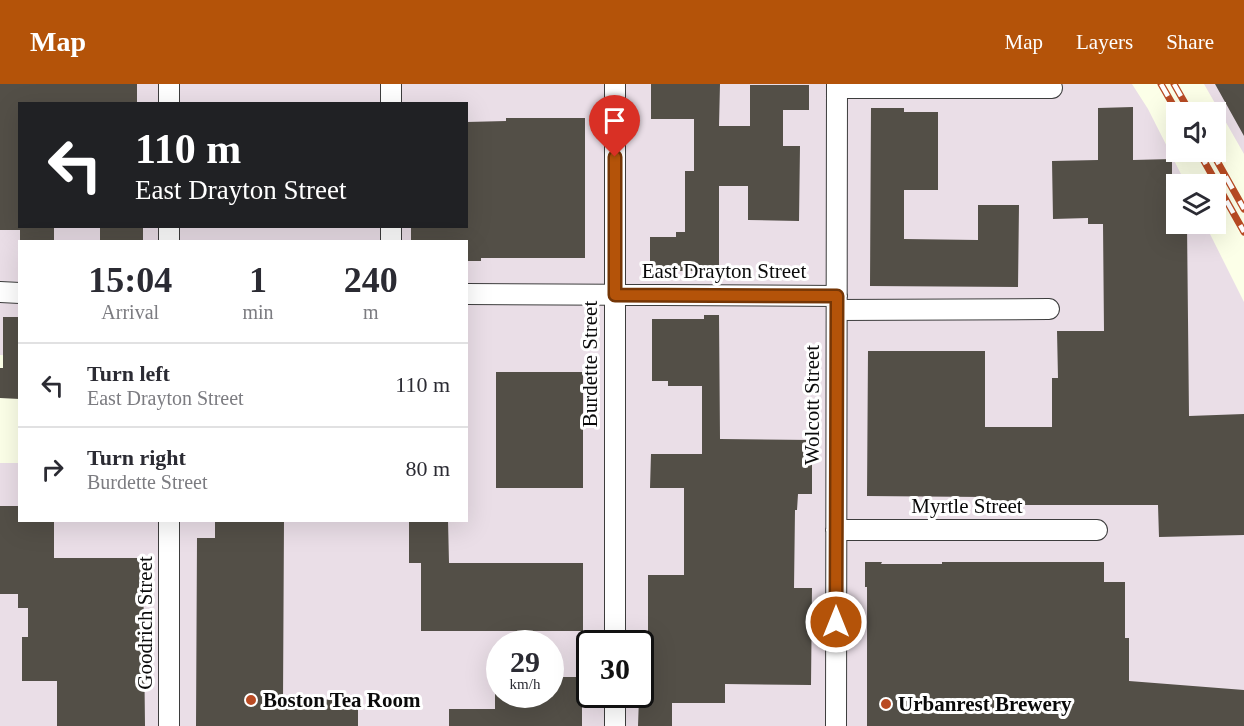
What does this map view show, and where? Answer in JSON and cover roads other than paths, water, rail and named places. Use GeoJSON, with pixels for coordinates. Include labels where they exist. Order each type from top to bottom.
{"type":"FeatureCollection","features":[{"type":"Feature","properties":{"kind":"street"},"geometry":{"type":"LineString","coordinates":[[169,84],[169,102]]}},
{"type":"Feature","properties":{"kind":"street"},"geometry":{"type":"LineString","coordinates":[[391,84],[391,102]]}},
{"type":"Feature","properties":{"kind":"street","name":"Burdette Street"},"geometry":{"type":"LineString","coordinates":[[615,84],[615,630]]}},
{"type":"Feature","properties":{"kind":"street"},"geometry":{"type":"LineString","coordinates":[[837,86],[1052,88]]}},
{"type":"Feature","properties":{"kind":"street","name":"Wolcott Street"},"geometry":{"type":"LineString","coordinates":[[836,726],[837,86]]}},
{"type":"Feature","properties":{"kind":"street"},"geometry":{"type":"LineString","coordinates":[[0,292],[18,293]]}},
{"type":"Feature","properties":{"kind":"street","name":"East Drayton Street"},"geometry":{"type":"LineString","coordinates":[[468,294],[615,295],[1049,309]]}},
{"type":"Feature","properties":{"kind":"street","name":"Goodrich Street"},"geometry":{"type":"LineString","coordinates":[[169,522],[169,726]]}},
{"type":"Feature","properties":{"kind":"street","name":"Myrtle Street"},"geometry":{"type":"LineString","coordinates":[[836,530],[1097,530]]}},
{"type":"Feature","properties":{"kind":"street"},"geometry":{"type":"LineString","coordinates":[[615,708],[615,726]]}},
{"type":"Feature","properties":{"kind":"railway"},"geometry":{"type":"LineString","coordinates":[[1161,84],[1171,102]]}},
{"type":"Feature","properties":{"kind":"railway"},"geometry":{"type":"LineString","coordinates":[[1174,84],[1184,102]]}},
{"type":"Feature","properties":{"kind":"railway"},"geometry":{"type":"LineString","coordinates":[[1205,162],[1244,232]]}},
{"type":"Feature","properties":{"kind":"railway"},"geometry":{"type":"LineString","coordinates":[[1218,162],[1244,209]]}},
{"type":"Feature","properties":{"kind":"place","name":"Boston Tea Room"},"geometry":{"type":"Point","coordinates":[251,700]}},
{"type":"Feature","properties":{"kind":"place","name":"Urbanrest Brewery"},"geometry":{"type":"Point","coordinates":[886,704]}}]}
